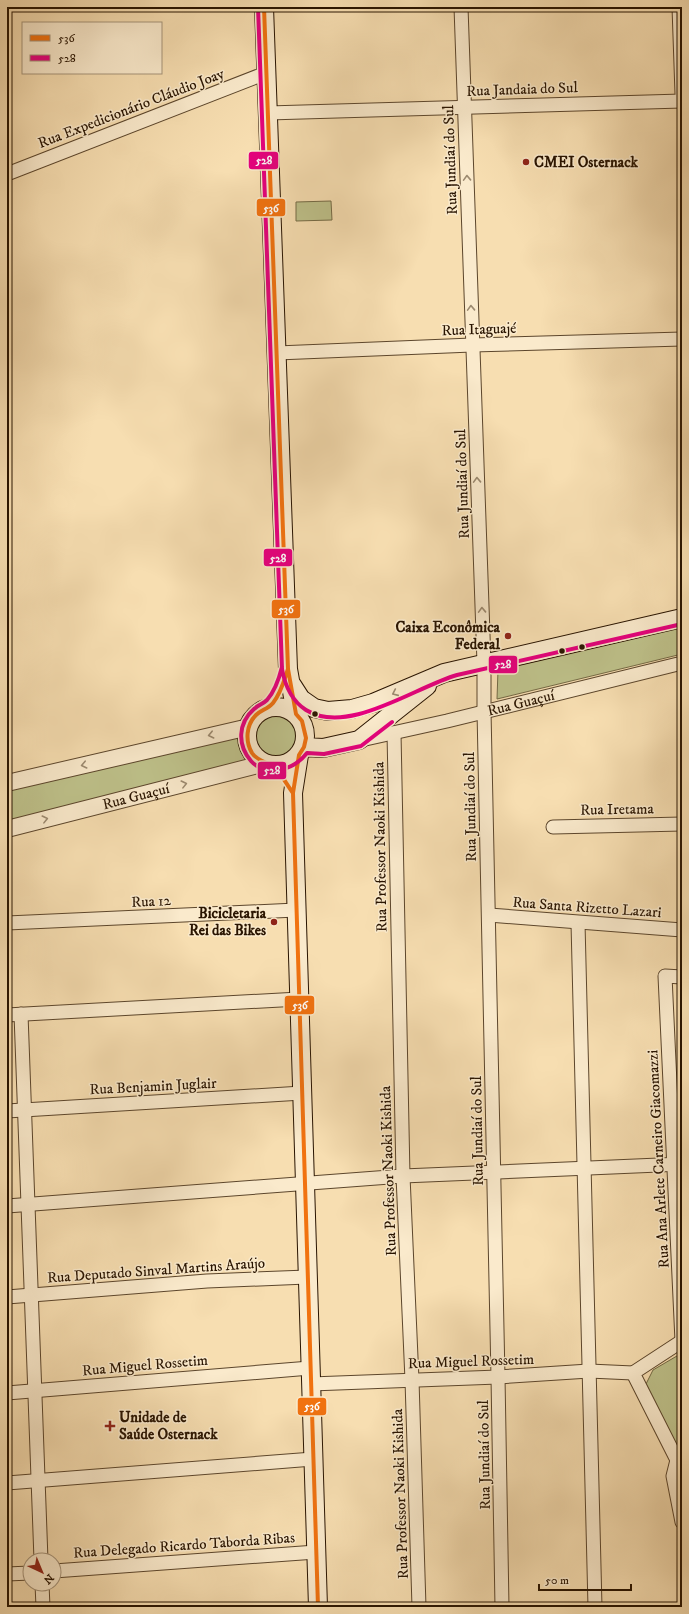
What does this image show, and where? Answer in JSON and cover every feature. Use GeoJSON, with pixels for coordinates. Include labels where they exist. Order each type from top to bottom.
{"type":"FeatureCollection","features":[{"type":"Feature","properties":{"kind":"main road"},"geometry":{"type":"LineString","coordinates":[[264,7],[289,675],[299,718],[305,730],[306,738],[301,751],[293,793],[318,1607]]}},
{"type":"Feature","properties":{"kind":"main road","name":"Rua Guaçuí"},"geometry":{"type":"LineString","coordinates":[[321,710],[335,712],[352,709],[373,703],[444,673],[682,618]]}},
{"type":"Feature","properties":{"kind":"main road","name":"Rua Guaçuí"},"geometry":{"type":"LineString","coordinates":[[301,751],[359,740],[444,673]]}},
{"type":"Feature","properties":{"kind":"main road"},"geometry":{"type":"LineString","coordinates":[[268,708],[289,675]]}},
{"type":"Feature","properties":{"kind":"main road"},"geometry":{"type":"LineString","coordinates":[[289,675],[296,693],[301,699],[314,708],[321,710]]}},
{"type":"Feature","properties":{"kind":"main road"},"geometry":{"type":"LineString","coordinates":[[359,740],[375,722],[376,711],[373,703]]}},
{"type":"Feature","properties":{"kind":"main road"},"geometry":{"type":"LineString","coordinates":[[299,718],[283,708],[268,708],[253,718],[248,727],[247,736],[248,744],[252,752],[258,759],[269,764],[287,764],[301,751]]}},
{"type":"Feature","properties":{"kind":"main road"},"geometry":{"type":"LineString","coordinates":[[299,718],[321,710]]}},
{"type":"Feature","properties":{"kind":"main road"},"geometry":{"type":"LineString","coordinates":[[269,764],[293,793]]}},
{"type":"Feature","properties":{"kind":"street","name":"Rua Jundiaí do Sul"},"geometry":{"type":"LineString","coordinates":[[461,7],[484,663],[502,1607]]}},
{"type":"Feature","properties":{"kind":"street"},"geometry":{"type":"LineString","coordinates":[[679,7],[682,94]]}},
{"type":"Feature","properties":{"kind":"street","name":"Rua Expedicionário Cláudio Joay"},"geometry":{"type":"LineString","coordinates":[[7,174],[266,73]]}},
{"type":"Feature","properties":{"kind":"street","name":"Rua Jandaia do Sul"},"geometry":{"type":"LineString","coordinates":[[268,113],[682,100]]}},
{"type":"Feature","properties":{"kind":"street","name":"Rua Itaguajé"},"geometry":{"type":"LineString","coordinates":[[276,353],[472,345],[682,339]]}},
{"type":"Feature","properties":{"kind":"street","name":"Rua Guaçuí"},"geometry":{"type":"LineString","coordinates":[[359,740],[394,733],[682,663]]}},
{"type":"Feature","properties":{"kind":"street"},"geometry":{"type":"LineString","coordinates":[[7,783],[248,727]]}},
{"type":"Feature","properties":{"kind":"street","name":"Rua Professor Naoki Kishida"},"geometry":{"type":"LineString","coordinates":[[394,733],[403,1176],[412,1380],[419,1607]]}},
{"type":"Feature","properties":{"kind":"street","name":"Rua Guaçuí"},"geometry":{"type":"LineString","coordinates":[[7,829],[269,764]]}},
{"type":"Feature","properties":{"kind":"street","name":"Rua Iretama"},"geometry":{"type":"LineString","coordinates":[[553,827],[682,824]]}},
{"type":"Feature","properties":{"kind":"street","name":"Rua 12"},"geometry":{"type":"LineString","coordinates":[[7,924],[296,910]]}},
{"type":"Feature","properties":{"kind":"street","name":"Rua Santa Rizetto Lazari"},"geometry":{"type":"LineString","coordinates":[[489,915],[578,924],[682,930]]}},
{"type":"Feature","properties":{"kind":"street"},"geometry":{"type":"LineString","coordinates":[[578,924],[595,1607]]}},
{"type":"Feature","properties":{"kind":"street","name":"Rua Ana Arlete Carneiro Giacomazzi"},"geometry":{"type":"LineString","coordinates":[[682,978],[665,976],[678,1164],[682,1341]]}},
{"type":"Feature","properties":{"kind":"street"},"geometry":{"type":"LineString","coordinates":[[7,1015],[299,999]]}},
{"type":"Feature","properties":{"kind":"street"},"geometry":{"type":"LineString","coordinates":[[21,1014],[41,1552]]}},
{"type":"Feature","properties":{"kind":"street","name":"Rua Benjamin Juglair"},"geometry":{"type":"LineString","coordinates":[[7,1111],[302,1093]]}},
{"type":"Feature","properties":{"kind":"street"},"geometry":{"type":"LineString","coordinates":[[7,1206],[403,1176],[678,1164]]}},
{"type":"Feature","properties":{"kind":"street","name":"Rua Deputado Sinval Martins Araújo"},"geometry":{"type":"LineString","coordinates":[[7,1298],[208,1281],[308,1277]]}},
{"type":"Feature","properties":{"kind":"street"},"geometry":{"type":"LineString","coordinates":[[682,1341],[633,1373],[679,1459],[673,1476],[682,1522]]}},
{"type":"Feature","properties":{"kind":"street","name":"Rua Miguel Rossetim"},"geometry":{"type":"LineString","coordinates":[[7,1393],[310,1376],[412,1380],[498,1377],[589,1371],[633,1373]]}},
{"type":"Feature","properties":{"kind":"street"},"geometry":{"type":"LineString","coordinates":[[7,1483],[313,1459]]}},
{"type":"Feature","properties":{"kind":"street","name":"Rua Delegado Ricardo Taborda Ribas"},"geometry":{"type":"LineString","coordinates":[[62,1570],[316,1552]]}},
{"type":"Feature","properties":{"kind":"street"},"geometry":{"type":"LineString","coordinates":[[7,1574],[22,1573]]}},
{"type":"Feature","properties":{"kind":"street"},"geometry":{"type":"LineString","coordinates":[[42,1592],[42,1607]]}},
{"type":"Feature","properties":{"kind":"green space"},"geometry":{"type":"Polygon","coordinates":[[[331,201],[332,220],[296,221],[296,202],[331,201]]]}},
{"type":"Feature","properties":{"kind":"green space"},"geometry":{"type":"Polygon","coordinates":[[[682,627],[682,654],[497,699],[498,670],[682,627]]]}},
{"type":"Feature","properties":{"kind":"green space"},"geometry":{"type":"Polygon","coordinates":[[[276,712],[286,714],[294,719],[299,727],[301,737],[299,747],[294,755],[286,760],[276,762],[266,760],[258,755],[253,747],[251,737],[253,727],[258,719],[266,714],[276,712]]]}},
{"type":"Feature","properties":{"kind":"green space"},"geometry":{"type":"Polygon","coordinates":[[[239,736],[249,763],[7,822],[7,790],[239,736]]]}},
{"type":"Feature","properties":{"kind":"green space"},"geometry":{"type":"Polygon","coordinates":[[[682,1353],[682,1453],[679,1455],[646,1384],[653,1370],[682,1353]]]}},
{"type":"Feature","properties":{"kind":"transit line","name":"528"},"geometry":{"type":"LineString","coordinates":[[258,7],[282,669],[287,687],[293,698],[306,710],[323,716],[341,717],[361,714],[382,707],[457,675],[682,624]]}},
{"type":"Feature","properties":{"kind":"transit line","name":"536"},"geometry":{"type":"LineString","coordinates":[[264,7],[288,669],[296,714],[302,721],[306,738],[304,747],[299,755],[293,793],[318,1607]]}},
{"type":"Feature","properties":{"kind":"transit line","name":"536"},"geometry":{"type":"LineString","coordinates":[[679,7],[682,94]]}},
{"type":"Feature","properties":{"kind":"transit line","name":"528"},"geometry":{"type":"LineString","coordinates":[[282,667],[272,693],[264,703],[249,715],[242,727],[241,734],[243,748],[246,755],[251,761],[260,767],[267,770],[283,769],[301,760],[307,753],[324,754],[361,746],[392,722]]}},
{"type":"Feature","properties":{"kind":"transit line","name":"536"},"geometry":{"type":"LineString","coordinates":[[288,669],[276,699],[271,705],[258,713],[250,723],[248,728],[248,743],[254,756],[275,768],[293,793]]}},
{"type":"Feature","properties":{"kind":"place","name":"CMEI Osternack"},"geometry":{"type":"Point","coordinates":[526,162]}},
{"type":"Feature","properties":{"kind":"place","name":"Caixa Econômica Federal"},"geometry":{"type":"Point","coordinates":[508,636]}},
{"type":"Feature","properties":{"kind":"place","name":"Bicicletaria Rei das Bikes"},"geometry":{"type":"Point","coordinates":[274,922]}},
{"type":"Feature","properties":{"kind":"place","name":"Unidade de Saúde Osternack"},"geometry":{"type":"Point","coordinates":[110,1426]}}]}
